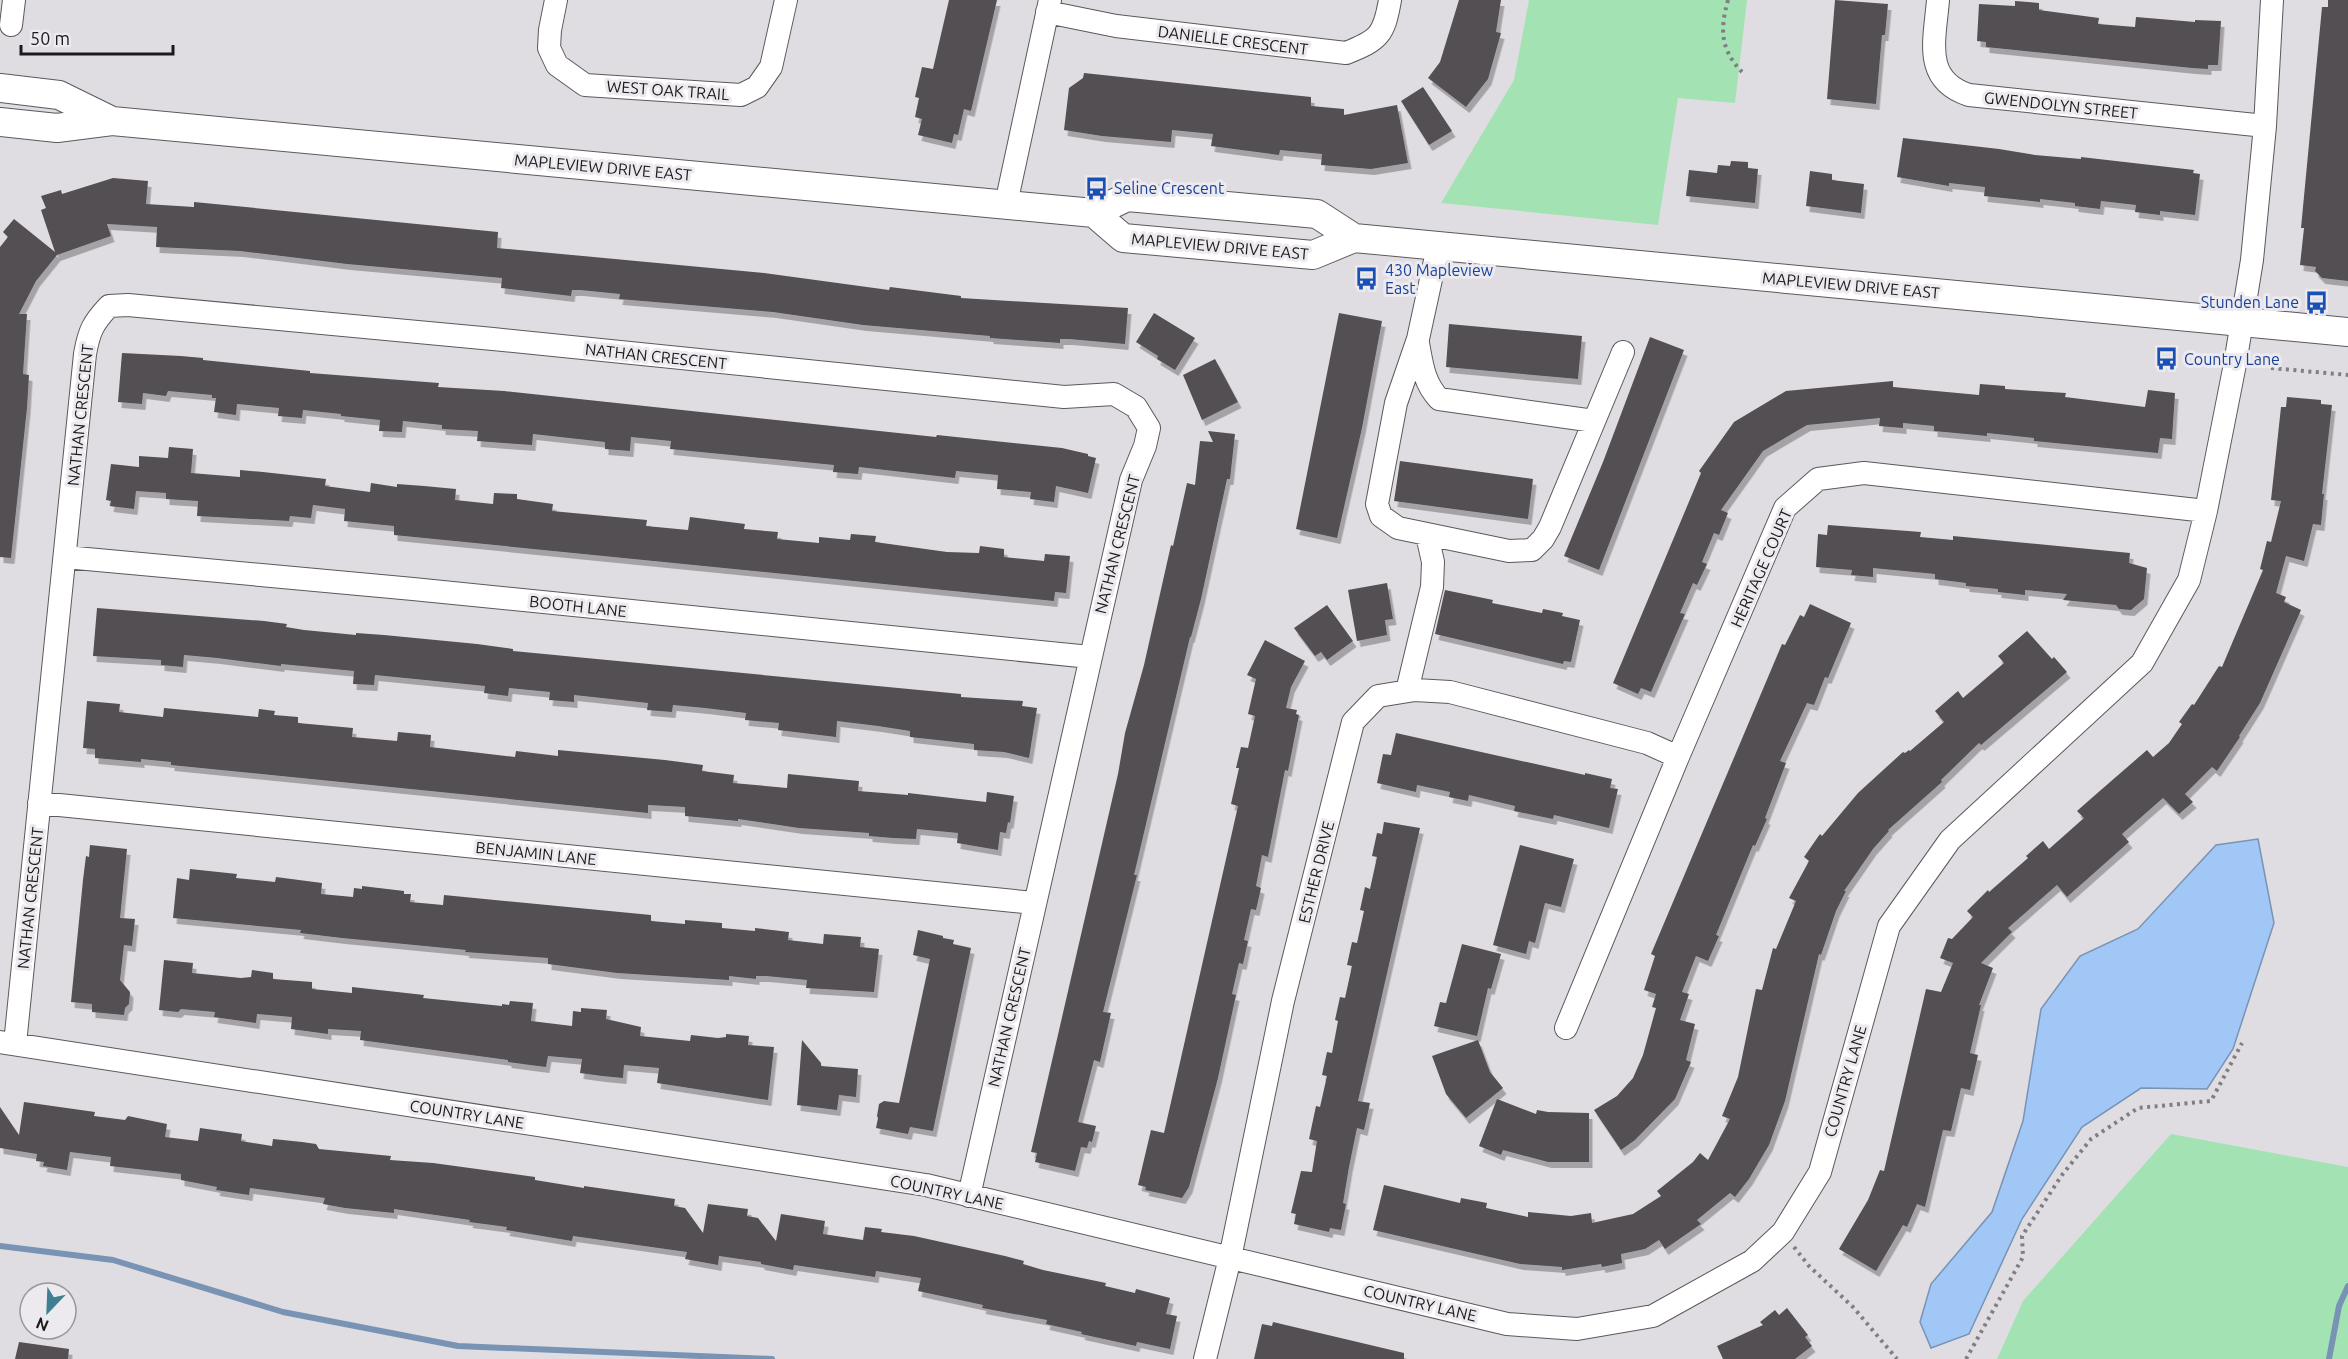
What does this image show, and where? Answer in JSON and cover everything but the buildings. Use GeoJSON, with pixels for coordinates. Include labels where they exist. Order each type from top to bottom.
{"type":"FeatureCollection","features":[{"type":"Feature","properties":{"kind":"main road","name":"MAPLEVIEW DRIVE EAST"},"geometry":{"type":"LineString","coordinates":[[0,88],[59,95],[112,121]]}},
{"type":"Feature","properties":{"kind":"main road","name":"MAPLEVIEW DRIVE EAST"},"geometry":{"type":"LineString","coordinates":[[0,122],[57,128],[112,121],[1094,213],[1127,197],[1317,214],[1354,238],[2348,332]]}},
{"type":"Feature","properties":{"kind":"main road","name":"MAPLEVIEW DRIVE EAST"},"geometry":{"type":"LineString","coordinates":[[1094,213],[1123,238],[1313,255],[1354,238]]}},
{"type":"Feature","properties":{"kind":"street"},"geometry":{"type":"LineString","coordinates":[[11,25],[14,0]]}},
{"type":"Feature","properties":{"kind":"street","name":"WEST OAK TRAIL"},"geometry":{"type":"LineString","coordinates":[[556,0],[549,48],[557,65],[585,85],[741,95],[757,87],[771,67],[786,0]]}},
{"type":"Feature","properties":{"kind":"street","name":"DANIELLE CRESCENT"},"geometry":{"type":"LineString","coordinates":[[1048,6],[1116,26],[1346,53],[1371,42],[1386,24],[1390,0]]}},
{"type":"Feature","properties":{"kind":"street","name":"GWENDOLYN STREET"},"geometry":{"type":"LineString","coordinates":[[1938,0],[1935,66],[1945,83],[1959,92],[2265,126]]}},
{"type":"Feature","properties":{"kind":"street"},"geometry":{"type":"LineString","coordinates":[[2244,322],[2265,126],[2272,0]]}},
{"type":"Feature","properties":{"kind":"street"},"geometry":{"type":"LineString","coordinates":[[1006,204],[1048,6]]}},
{"type":"Feature","properties":{"kind":"street"},"geometry":{"type":"LineString","coordinates":[[1438,247],[1418,339],[1396,403],[1377,504],[1381,516],[1398,528],[1509,551],[1532,550],[1543,539],[1550,527],[1623,352]]}},
{"type":"Feature","properties":{"kind":"street","name":"NATHAN CRESCENT"},"geometry":{"type":"LineString","coordinates":[[8,1043],[39,803],[87,343],[96,320],[109,306],[128,305],[493,339],[1064,397],[1114,394],[1136,407],[1149,428],[1145,446],[1131,480],[969,1196]]}},
{"type":"Feature","properties":{"kind":"street","name":"COUNTRY LANE"},"geometry":{"type":"LineString","coordinates":[[8,1043],[926,1185],[1507,1324],[1577,1329],[1653,1316],[1752,1261],[1783,1232],[1820,1172],[1888,926],[1950,840],[2142,663],[2189,580],[2206,512],[2244,322]]}},
{"type":"Feature","properties":{"kind":"street"},"geometry":{"type":"LineString","coordinates":[[1418,339],[1424,377],[1431,391],[1439,399],[1594,421]]}},
{"type":"Feature","properties":{"kind":"street","name":"HERITAGE COURT"},"geometry":{"type":"LineString","coordinates":[[1566,1028],[1678,756],[1785,508],[1818,479],[1864,473],[2206,512]]}},
{"type":"Feature","properties":{"kind":"street"},"geometry":{"type":"LineString","coordinates":[[1407,691],[1431,587],[1433,562],[1427,535]]}},
{"type":"Feature","properties":{"kind":"street","name":"BOOTH LANE"},"geometry":{"type":"LineString","coordinates":[[65,557],[413,589],[1090,657]]}},
{"type":"Feature","properties":{"kind":"street","name":"ESTHER DRIVE"},"geometry":{"type":"LineString","coordinates":[[1205,1359],[1230,1258],[1283,1001],[1353,722],[1378,696],[1407,691],[1450,692],[1647,743],[1678,756]]}},
{"type":"Feature","properties":{"kind":"street","name":"BENJAMIN LANE"},"geometry":{"type":"LineString","coordinates":[[39,803],[1034,903]]}},
{"type":"Feature","properties":{"kind":"path"},"geometry":{"type":"LineString","coordinates":[[1728,0],[1723,19],[1725,50],[1742,72]]}},
{"type":"Feature","properties":{"kind":"path"},"geometry":{"type":"LineString","coordinates":[[2271,368],[2348,375]]}},
{"type":"Feature","properties":{"kind":"path"},"geometry":{"type":"LineString","coordinates":[[1966,1359],[2023,1257],[2022,1236],[2062,1175],[2091,1139],[2138,1108],[2211,1101],[2242,1043]]}},
{"type":"Feature","properties":{"kind":"path"},"geometry":{"type":"LineString","coordinates":[[1783,1232],[1809,1266],[1853,1307],[1897,1359]]}},
{"type":"Feature","properties":{"kind":"green space"},"geometry":{"type":"Polygon","coordinates":[[[1529,0],[1747,0],[1735,103],[1678,98],[1658,225],[1441,203],[1514,80],[1529,0]]]}},
{"type":"Feature","properties":{"kind":"green space"},"geometry":{"type":"Polygon","coordinates":[[[2171,1134],[2348,1167],[2348,1359],[1997,1359],[2023,1301],[2171,1134]]]}},
{"type":"Feature","properties":{"kind":"water"},"geometry":{"type":"Polygon","coordinates":[[[2258,839],[2274,923],[2233,1049],[2207,1089],[2141,1088],[2082,1127],[2022,1219],[1969,1334],[1931,1348],[1920,1322],[1931,1284],[1992,1212],[2023,1121],[2041,1009],[2080,956],[2138,929],[2216,845],[2258,839]]]}},
{"type":"Feature","properties":{"kind":"waterway"},"geometry":{"type":"LineString","coordinates":[[0,1246],[113,1260],[283,1312],[458,1346],[772,1359]]}},
{"type":"Feature","properties":{"kind":"waterway"},"geometry":{"type":"LineString","coordinates":[[2329,1359],[2339,1306],[2348,1286]]}},
{"type":"Feature","properties":{"kind":"place","name":"Seline Crescent"},"geometry":{"type":"Point","coordinates":[1096,188]}},
{"type":"Feature","properties":{"kind":"place","name":"430 Mapleview East"},"geometry":{"type":"Point","coordinates":[1367,279]}},
{"type":"Feature","properties":{"kind":"place","name":"Stunden Lane"},"geometry":{"type":"Point","coordinates":[2317,302]}},
{"type":"Feature","properties":{"kind":"place","name":"Country Lane"},"geometry":{"type":"Point","coordinates":[2166,359]}}]}
